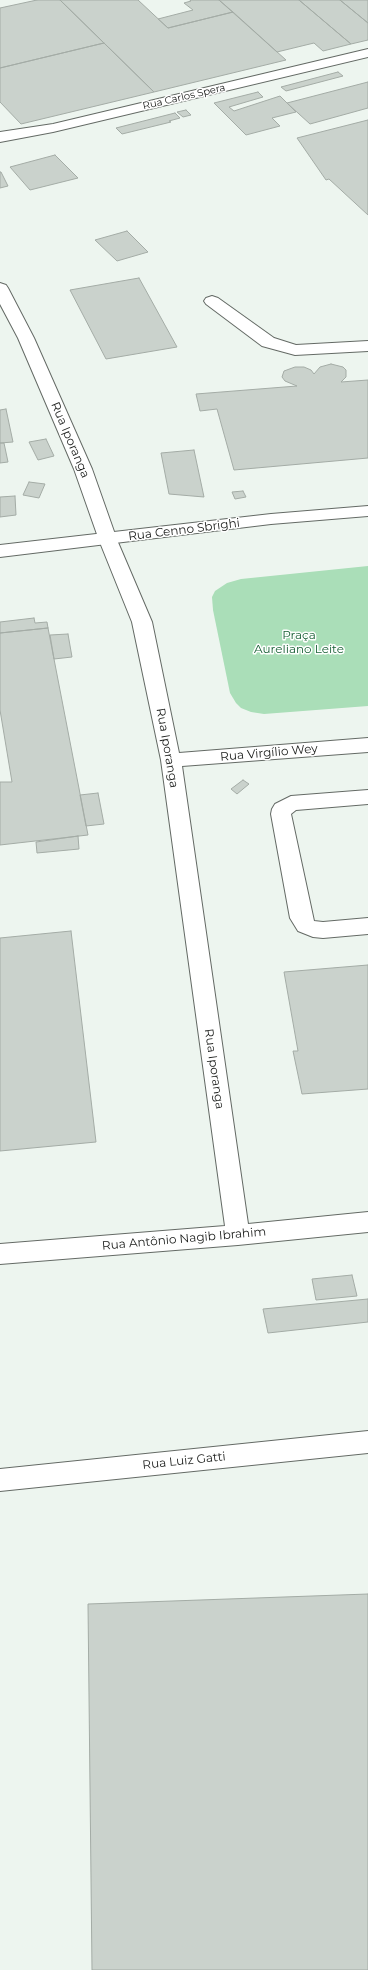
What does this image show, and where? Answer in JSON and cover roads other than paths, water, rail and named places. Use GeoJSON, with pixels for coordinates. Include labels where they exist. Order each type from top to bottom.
{"type":"FeatureCollection","features":[{"type":"Feature","properties":{"kind":"street","name":"Rua Carlos Spera"},"geometry":{"type":"LineString","coordinates":[[0,137],[53,128],[368,53]]}},
{"type":"Feature","properties":{"kind":"street","name":"Rua Iporanga"},"geometry":{"type":"LineString","coordinates":[[0,288],[26,338],[84,469],[108,540],[142,622],[171,760],[238,1235]]}},
{"type":"Feature","properties":{"kind":"street"},"geometry":{"type":"LineString","coordinates":[[212,301],[268,342],[295,350],[334,350],[368,346]]}},
{"type":"Feature","properties":{"kind":"street","name":"Rua Cenno Sbrighi"},"geometry":{"type":"LineString","coordinates":[[0,551],[108,540],[271,519],[368,511]]}},
{"type":"Feature","properties":{"kind":"street","name":"Rua Virgílio Wey"},"geometry":{"type":"LineString","coordinates":[[171,760],[368,745]]}},
{"type":"Feature","properties":{"kind":"street"},"geometry":{"type":"LineString","coordinates":[[368,797],[291,803],[282,808],[281,814],[301,918],[306,926],[313,929],[323,930],[368,926]]}},
{"type":"Feature","properties":{"kind":"street","name":"Rua Antônio Nagib Ibrahim"},"geometry":{"type":"LineString","coordinates":[[0,1254],[238,1235],[368,1222]]}},
{"type":"Feature","properties":{"kind":"street","name":"Rua Luiz Gatti"},"geometry":{"type":"LineString","coordinates":[[0,1480],[368,1442]]}},
{"type":"Feature","properties":{"kind":"park label","name":"Praça Aureliano Leite"},"geometry":{"type":"Point","coordinates":[299,642]}}]}
